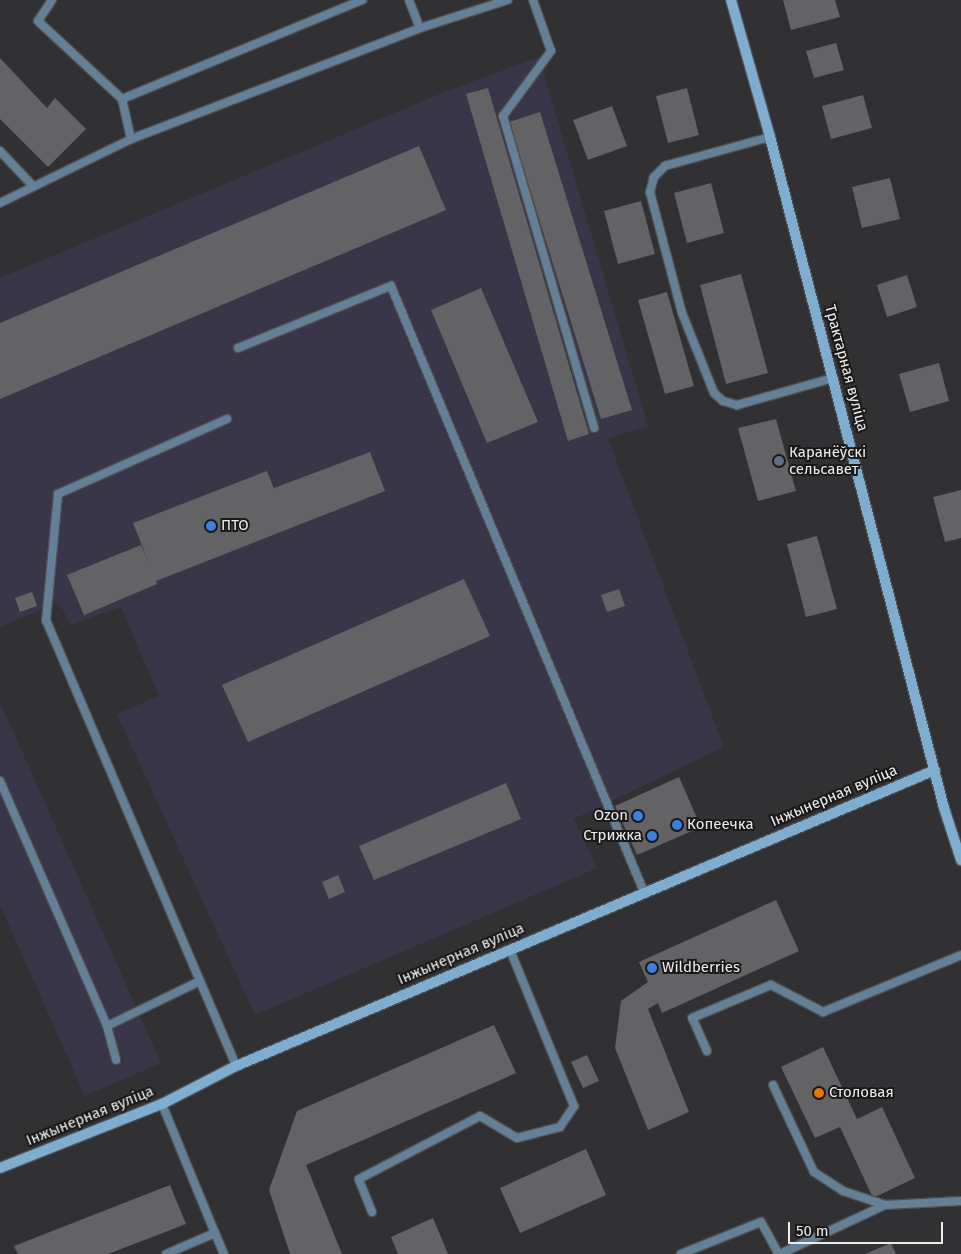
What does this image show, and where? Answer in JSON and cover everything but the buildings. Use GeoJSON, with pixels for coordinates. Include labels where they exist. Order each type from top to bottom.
{"type":"FeatureCollection","features":[{"type":"Feature","properties":{"kind":"street","name":"Трактарная вуліца"},"geometry":{"type":"LineString","coordinates":[[731,0],[770,137],[935,770],[961,860]]}},
{"type":"Feature","properties":{"kind":"street","name":"Інжынерная вуліца"},"geometry":{"type":"LineString","coordinates":[[0,1168],[162,1104],[236,1066],[935,770]]}},
{"type":"Feature","properties":{"kind":"lane"},"geometry":{"type":"LineString","coordinates":[[52,0],[38,20],[122,99],[131,139]]}},
{"type":"Feature","properties":{"kind":"lane"},"geometry":{"type":"LineString","coordinates":[[122,99],[362,0]]}},
{"type":"Feature","properties":{"kind":"lane"},"geometry":{"type":"LineString","coordinates":[[409,0],[420,28]]}},
{"type":"Feature","properties":{"kind":"lane"},"geometry":{"type":"LineString","coordinates":[[0,203],[131,139],[420,28],[508,0]]}},
{"type":"Feature","properties":{"kind":"lane"},"geometry":{"type":"LineString","coordinates":[[532,0],[551,51],[503,116],[594,428]]}},
{"type":"Feature","properties":{"kind":"lane"},"geometry":{"type":"LineString","coordinates":[[770,137],[665,166],[654,176],[650,192],[682,312],[714,392],[723,402],[737,405],[833,378]]}},
{"type":"Feature","properties":{"kind":"lane"},"geometry":{"type":"LineString","coordinates":[[0,151],[33,186]]}},
{"type":"Feature","properties":{"kind":"lane"},"geometry":{"type":"LineString","coordinates":[[238,348],[391,286],[644,892]]}},
{"type":"Feature","properties":{"kind":"lane"},"geometry":{"type":"LineString","coordinates":[[227,419],[58,494],[46,620],[236,1066]]}},
{"type":"Feature","properties":{"kind":"lane"},"geometry":{"type":"LineString","coordinates":[[0,781],[107,1026],[116,1060]]}},
{"type":"Feature","properties":{"kind":"lane"},"geometry":{"type":"LineString","coordinates":[[372,1212],[359,1179],[480,1116],[517,1138],[560,1127],[574,1106],[510,950]]}},
{"type":"Feature","properties":{"kind":"lane"},"geometry":{"type":"LineString","coordinates":[[707,1050],[692,1018],[771,985],[822,1012],[961,955]]}},
{"type":"Feature","properties":{"kind":"lane"},"geometry":{"type":"LineString","coordinates":[[107,1026],[200,981]]}},
{"type":"Feature","properties":{"kind":"lane"},"geometry":{"type":"LineString","coordinates":[[773,1085],[814,1172],[844,1191],[885,1205]]}},
{"type":"Feature","properties":{"kind":"lane"},"geometry":{"type":"LineString","coordinates":[[162,1104],[224,1254]]}},
{"type":"Feature","properties":{"kind":"lane"},"geometry":{"type":"LineString","coordinates":[[681,1254],[761,1222],[779,1254],[885,1205],[961,1201]]}},
{"type":"Feature","properties":{"kind":"lane"},"geometry":{"type":"LineString","coordinates":[[166,1254],[215,1233]]}},
{"type":"Feature","properties":{"kind":"shaded area"},"geometry":{"type":"Polygon","coordinates":[[[539,57],[648,426],[608,439],[724,747],[574,819],[597,868],[255,1015],[117,714],[159,696],[121,607],[71,625],[59,603],[0,627],[0,278],[447,91],[539,57]]]}},
{"type":"Feature","properties":{"kind":"shaded area"},"geometry":{"type":"Polygon","coordinates":[[[0,702],[161,1063],[85,1096],[0,905],[0,702]]]}},
{"type":"Feature","properties":{"kind":"place","name":"Каранёўскі сельсавет"},"geometry":{"type":"Point","coordinates":[779,461]}},
{"type":"Feature","properties":{"kind":"place","name":"ПТО"},"geometry":{"type":"Point","coordinates":[211,526]}},
{"type":"Feature","properties":{"kind":"place","name":"Ozon"},"geometry":{"type":"Point","coordinates":[638,816]}},
{"type":"Feature","properties":{"kind":"place","name":"Копеечка"},"geometry":{"type":"Point","coordinates":[677,825]}},
{"type":"Feature","properties":{"kind":"place","name":"Стрижка"},"geometry":{"type":"Point","coordinates":[652,836]}},
{"type":"Feature","properties":{"kind":"place","name":"Wildberries"},"geometry":{"type":"Point","coordinates":[652,968]}},
{"type":"Feature","properties":{"kind":"place","name":"Столовая"},"geometry":{"type":"Point","coordinates":[819,1093]}}]}
